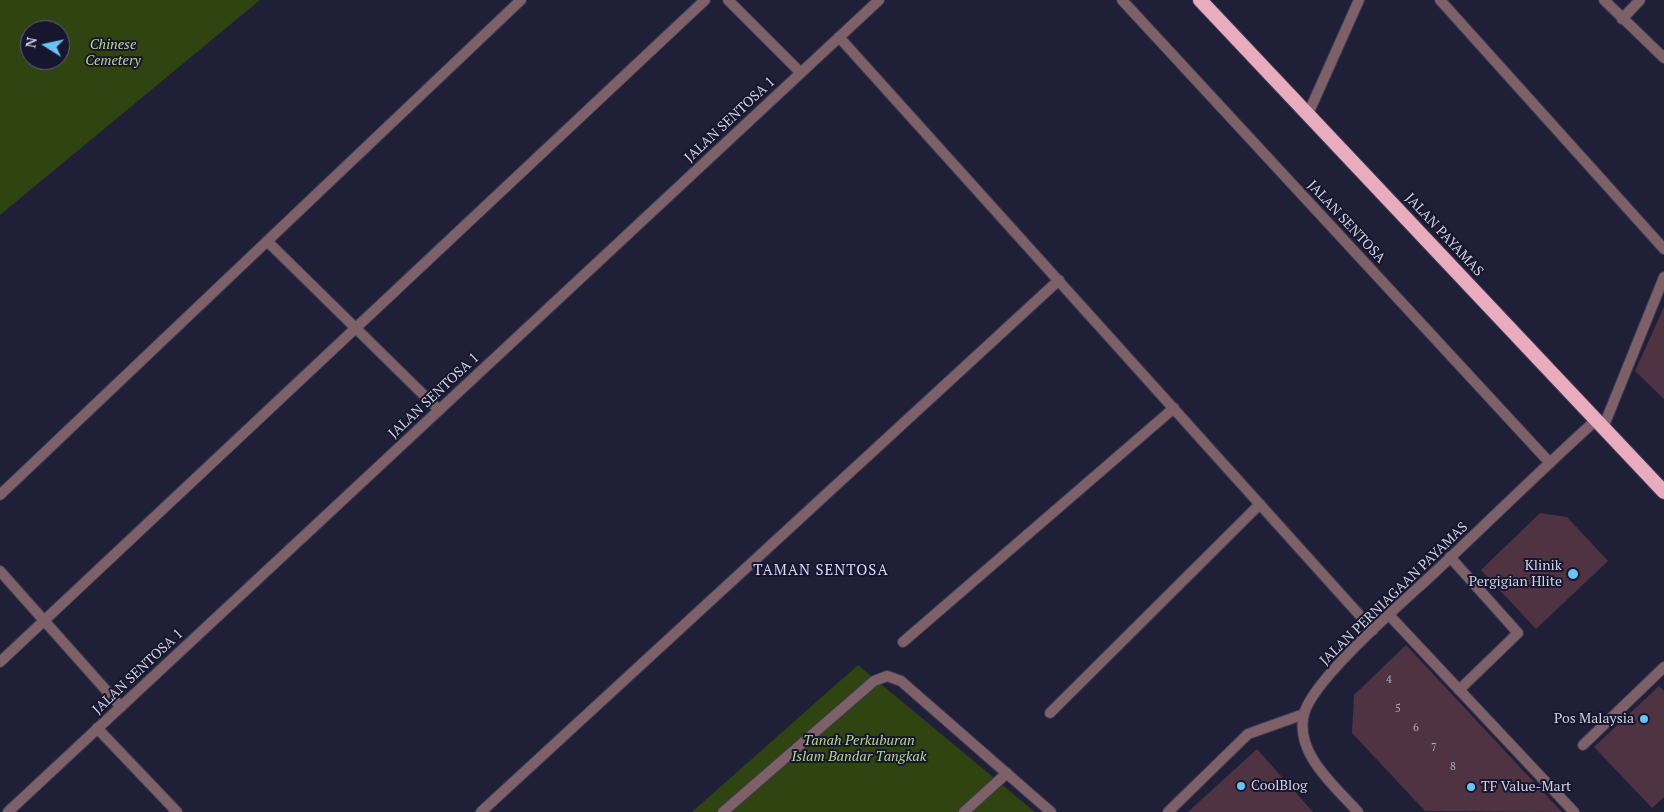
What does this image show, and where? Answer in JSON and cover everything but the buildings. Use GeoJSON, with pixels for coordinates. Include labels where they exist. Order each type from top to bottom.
{"type":"FeatureCollection","features":[{"type":"Feature","properties":{"kind":"highway","name":"JALAN PAYAMAS"},"geometry":{"type":"LineString","coordinates":[[1200,0],[1664,492]]}},
{"type":"Feature","properties":{"kind":"street"},"geometry":{"type":"LineString","coordinates":[[0,495],[521,0]]}},
{"type":"Feature","properties":{"kind":"street"},"geometry":{"type":"LineString","coordinates":[[0,662],[705,0]]}},
{"type":"Feature","properties":{"kind":"street"},"geometry":{"type":"LineString","coordinates":[[728,0],[801,73]]}},
{"type":"Feature","properties":{"kind":"street","name":"JALAN SENTOSA 1"},"geometry":{"type":"LineString","coordinates":[[8,812],[879,0]]}},
{"type":"Feature","properties":{"kind":"street","name":"JALAN SENTOSA"},"geometry":{"type":"LineString","coordinates":[[1122,0],[1550,463]]}},
{"type":"Feature","properties":{"kind":"street"},"geometry":{"type":"LineString","coordinates":[[1308,114],[1359,0]]}},
{"type":"Feature","properties":{"kind":"street"},"geometry":{"type":"LineString","coordinates":[[1440,0],[1664,249]]}},
{"type":"Feature","properties":{"kind":"street"},"geometry":{"type":"LineString","coordinates":[[1604,0],[1664,58]]}},
{"type":"Feature","properties":{"kind":"street"},"geometry":{"type":"LineString","coordinates":[[1622,19],[1640,0]]}},
{"type":"Feature","properties":{"kind":"street"},"geometry":{"type":"LineString","coordinates":[[840,37],[1373,630]]}},
{"type":"Feature","properties":{"kind":"street"},"geometry":{"type":"LineString","coordinates":[[268,242],[439,410]]}},
{"type":"Feature","properties":{"kind":"street"},"geometry":{"type":"LineString","coordinates":[[1600,424],[1664,277]]}},
{"type":"Feature","properties":{"kind":"street"},"geometry":{"type":"LineString","coordinates":[[481,812],[1059,280]]}},
{"type":"Feature","properties":{"kind":"street"},"geometry":{"type":"LineString","coordinates":[[903,642],[1174,408]]}},
{"type":"Feature","properties":{"kind":"street","name":"JALAN PERNIAGAAN PAYAMAS"},"geometry":{"type":"LineString","coordinates":[[1358,812],[1314,762],[1304,736],[1304,714],[1314,692],[1373,630],[1550,463],[1600,424]]}},
{"type":"Feature","properties":{"kind":"street"},"geometry":{"type":"LineString","coordinates":[[1050,713],[1260,504]]}},
{"type":"Feature","properties":{"kind":"street"},"geometry":{"type":"LineString","coordinates":[[1450,557],[1518,633],[1459,690]]}},
{"type":"Feature","properties":{"kind":"street"},"geometry":{"type":"LineString","coordinates":[[0,571],[121,707]]}},
{"type":"Feature","properties":{"kind":"street"},"geometry":{"type":"LineString","coordinates":[[1389,615],[1574,812]]}},
{"type":"Feature","properties":{"kind":"street"},"geometry":{"type":"LineString","coordinates":[[1583,746],[1664,667]]}},
{"type":"Feature","properties":{"kind":"street"},"geometry":{"type":"LineString","coordinates":[[723,812],[880,677],[895,677],[901,681],[1051,812]]}},
{"type":"Feature","properties":{"kind":"street"},"geometry":{"type":"LineString","coordinates":[[1168,812],[1248,734],[1304,714]]}},
{"type":"Feature","properties":{"kind":"street"},"geometry":{"type":"LineString","coordinates":[[97,728],[177,812]]}},
{"type":"Feature","properties":{"kind":"street"},"geometry":{"type":"LineString","coordinates":[[964,812],[1007,773]]}},
{"type":"Feature","properties":{"kind":"green space","name":"Chinese Cemetery"},"geometry":{"type":"Polygon","coordinates":[[[0,0],[260,0],[0,215],[0,0]]]}},
{"type":"Feature","properties":{"kind":"green space","name":"Tanah Perkuburan Islam Bandar Tangkak"},"geometry":{"type":"Polygon","coordinates":[[[858,665],[1035,812],[692,812],[858,665]]]}},
{"type":"Feature","properties":{"kind":"place","name":"Klinik Pergigian Hlite"},"geometry":{"type":"Point","coordinates":[1573,574]}},
{"type":"Feature","properties":{"kind":"place","name":"Pos Malaysia"},"geometry":{"type":"Point","coordinates":[1644,719]}},
{"type":"Feature","properties":{"kind":"place","name":"CoolBlog"},"geometry":{"type":"Point","coordinates":[1241,786]}},
{"type":"Feature","properties":{"kind":"place","name":"TF Value-Mart"},"geometry":{"type":"Point","coordinates":[1471,787]}},
{"type":"Feature","properties":{"kind":"district","name":"TAMAN SENTOSA"},"geometry":{"type":"Point","coordinates":[821,571]}}]}
